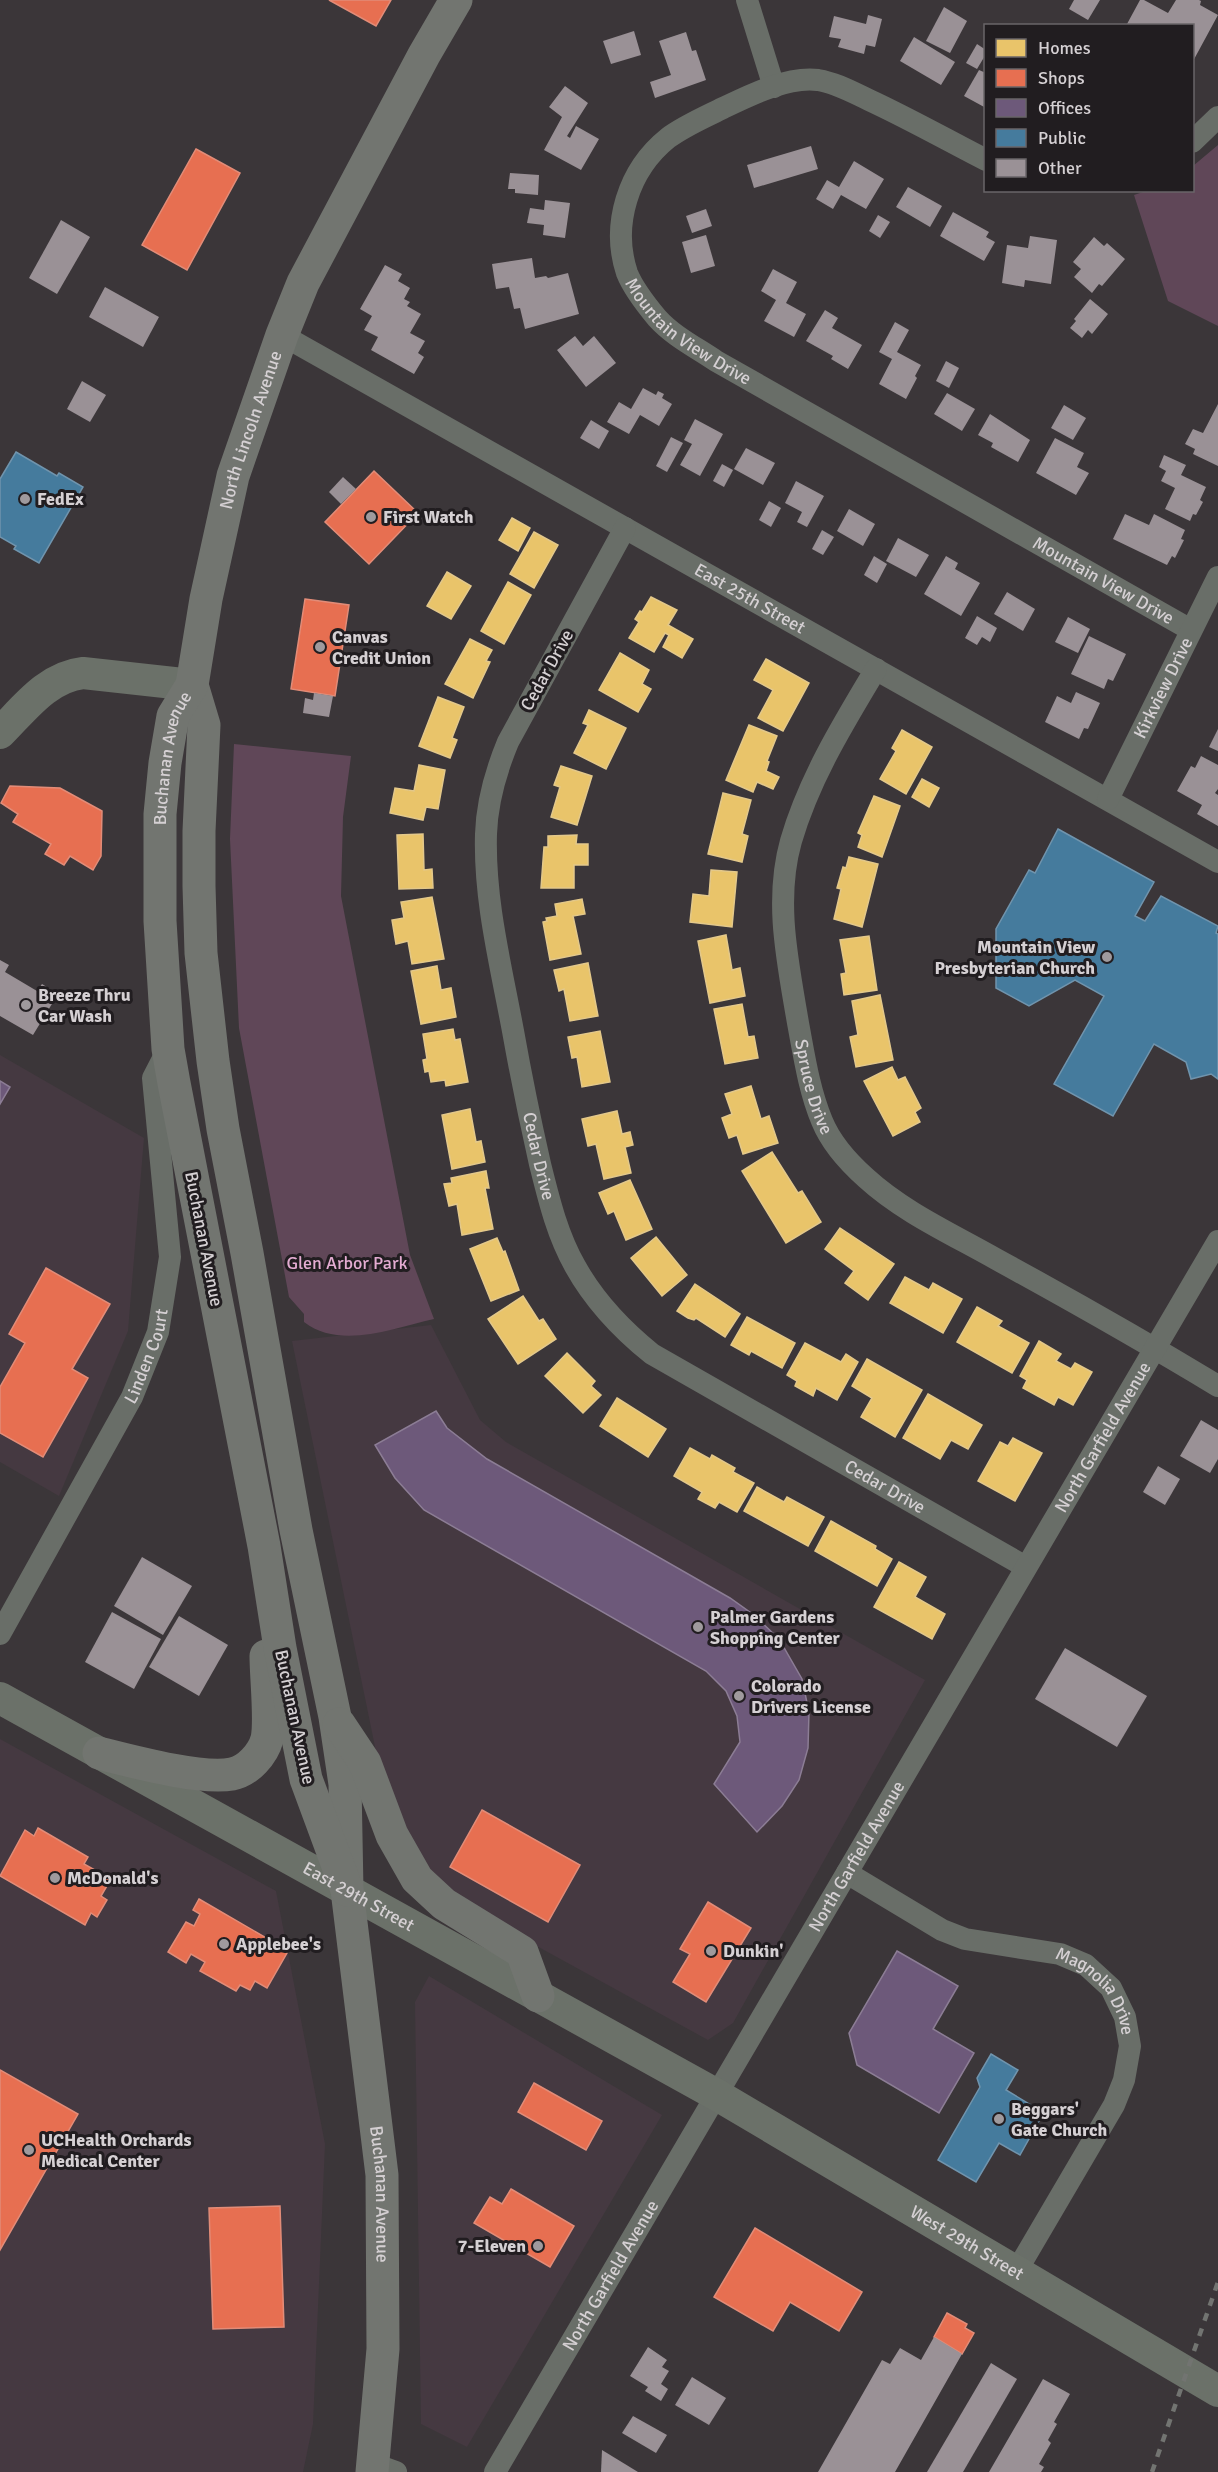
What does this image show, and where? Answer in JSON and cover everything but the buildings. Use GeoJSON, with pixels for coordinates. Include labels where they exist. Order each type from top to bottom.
{"type":"FeatureCollection","features":[{"type":"Feature","properties":{"kind":"highway","name":"North Lincoln Avenue"},"geometry":{"type":"LineString","coordinates":[[192,685],[206,599],[233,476],[282,334],[303,283],[349,193],[456,0]]}},
{"type":"Feature","properties":{"kind":"highway","name":"Buchanan Avenue"},"geometry":{"type":"LineString","coordinates":[[192,685],[173,716],[160,813],[160,921],[168,1049],[227,1367],[264,1546],[280,1648],[306,1779],[347,1890]]}},
{"type":"Feature","properties":{"kind":"highway","name":"Buchanan Avenue"},"geometry":{"type":"LineString","coordinates":[[192,685],[204,725],[198,831],[199,886],[201,953],[213,1061],[223,1129],[296,1530],[335,1717],[345,1784],[347,1890],[382,2175],[381,2469]]}},
{"type":"Feature","properties":{"kind":"highway"},"geometry":{"type":"LineString","coordinates":[[99,1754],[155,1766],[233,1774],[252,1762],[263,1751],[267,1737],[264,1546]]}},
{"type":"Feature","properties":{"kind":"highway"},"geometry":{"type":"LineString","coordinates":[[335,1717],[365,1763],[392,1835],[417,1879],[444,1904],[522,1953],[538,1996]]}},
{"type":"Feature","properties":{"kind":"main road"},"geometry":{"type":"LineString","coordinates":[[0,733],[39,694],[61,677],[70,674],[83,673],[192,685]]}},
{"type":"Feature","properties":{"kind":"main road","name":"East 29th Street"},"geometry":{"type":"LineString","coordinates":[[0,1698],[717,2095]]}},
{"type":"Feature","properties":{"kind":"main road","name":"West 29th Street"},"geometry":{"type":"LineString","coordinates":[[717,2095],[1218,2391]]}},
{"type":"Feature","properties":{"kind":"street"},"geometry":{"type":"LineString","coordinates":[[747,0],[774,87]]}},
{"type":"Feature","properties":{"kind":"street","name":"Mountain View Drive"},"geometry":{"type":"LineString","coordinates":[[984,159],[833,83],[816,80],[774,87],[739,100],[668,139],[646,161],[631,185],[624,206],[621,226],[628,274],[658,320],[716,361],[1191,630]]}},
{"type":"Feature","properties":{"kind":"street"},"geometry":{"type":"LineString","coordinates":[[1194,140],[1218,117]]}},
{"type":"Feature","properties":{"kind":"street","name":"East 25th Street"},"geometry":{"type":"LineString","coordinates":[[282,334],[1218,861]]}},
{"type":"Feature","properties":{"kind":"street","name":"Cedar Drive"},"geometry":{"type":"LineString","coordinates":[[625,528],[508,742],[490,795],[486,833],[488,895],[528,1110],[554,1222],[574,1266],[598,1303],[627,1333],[652,1354],[1026,1567]]}},
{"type":"Feature","properties":{"kind":"street","name":"Kirkview Drive"},"geometry":{"type":"LineString","coordinates":[[1108,800],[1218,577]]}},
{"type":"Feature","properties":{"kind":"street","name":"Spruce Drive"},"geometry":{"type":"LineString","coordinates":[[876,669],[821,766],[798,819],[785,871],[783,927],[786,951],[804,1060],[822,1121],[848,1160],[884,1192],[925,1219],[1155,1348],[1218,1386]]}},
{"type":"Feature","properties":{"kind":"street","name":"Linden Court"},"geometry":{"type":"LineString","coordinates":[[0,1634],[132,1397],[158,1332],[170,1257],[153,1078],[168,1049]]}},
{"type":"Feature","properties":{"kind":"street","name":"North Garfield Avenue"},"geometry":{"type":"LineString","coordinates":[[495,2472],[1218,1241]]}},
{"type":"Feature","properties":{"kind":"street","name":"Magnolia Drive"},"geometry":{"type":"LineString","coordinates":[[847,1873],[942,1930],[965,1939],[1060,1954],[1086,1965],[1111,1988],[1125,2017],[1130,2046],[1124,2080],[1114,2105],[1016,2272]]}},
{"type":"Feature","properties":{"kind":"shaded area"},"geometry":{"type":"Polygon","coordinates":[[[0,1055],[144,1138],[128,1331],[59,1496],[0,1462],[0,1055]]]}},
{"type":"Feature","properties":{"kind":"shaded area"},"geometry":{"type":"Polygon","coordinates":[[[431,1325],[480,1420],[506,1442],[925,1680],[733,2023],[708,2040],[453,1900],[404,1840],[382,1781],[292,1341],[431,1325]]]}},
{"type":"Feature","properties":{"kind":"shaded area"},"geometry":{"type":"Polygon","coordinates":[[[0,1739],[276,1891],[325,2144],[313,2424],[303,2472],[0,2472],[0,1739]]]}},
{"type":"Feature","properties":{"kind":"shaded area"},"geometry":{"type":"Polygon","coordinates":[[[429,1976],[662,2115],[467,2447],[421,2424],[415,2002],[429,1976]]]}},
{"type":"Feature","properties":{"kind":"green space"},"geometry":{"type":"Polygon","coordinates":[[[1218,145],[1218,326],[1168,301],[1134,195],[1143,192],[1194,192],[1194,165],[1218,145]]]}},
{"type":"Feature","properties":{"kind":"green space","name":"Glen Arbor Park"},"geometry":{"type":"Polygon","coordinates":[[[234,744],[351,756],[343,817],[341,896],[410,1255],[434,1319],[368,1334],[334,1335],[304,1322],[304,1314],[289,1297],[239,1028],[230,839],[234,744]]]}},
{"type":"Feature","properties":{"kind":"railway"},"geometry":{"type":"LineString","coordinates":[[1152,2472],[1218,2282]]}},
{"type":"Feature","properties":{"kind":"place","name":"FedEx"},"geometry":{"type":"Point","coordinates":[25,499]}},
{"type":"Feature","properties":{"kind":"place","name":"First Watch"},"geometry":{"type":"Point","coordinates":[371,517]}},
{"type":"Feature","properties":{"kind":"place","name":"Canvas Credit Union"},"geometry":{"type":"Point","coordinates":[320,647]}},
{"type":"Feature","properties":{"kind":"place","name":"Mountain View Presbyterian Church"},"geometry":{"type":"Point","coordinates":[1107,957]}},
{"type":"Feature","properties":{"kind":"place","name":"Breeze Thru Car Wash"},"geometry":{"type":"Point","coordinates":[26,1005]}},
{"type":"Feature","properties":{"kind":"place","name":"Palmer Gardens Shopping Center"},"geometry":{"type":"Point","coordinates":[698,1627]}},
{"type":"Feature","properties":{"kind":"place","name":"Colorado Drivers License"},"geometry":{"type":"Point","coordinates":[739,1696]}},
{"type":"Feature","properties":{"kind":"place","name":"McDonald's"},"geometry":{"type":"Point","coordinates":[55,1878]}},
{"type":"Feature","properties":{"kind":"place","name":"Applebee's"},"geometry":{"type":"Point","coordinates":[224,1944]}},
{"type":"Feature","properties":{"kind":"place","name":"Dunkin'"},"geometry":{"type":"Point","coordinates":[711,1951]}},
{"type":"Feature","properties":{"kind":"place","name":"Beggars' Gate Church"},"geometry":{"type":"Point","coordinates":[999,2119]}},
{"type":"Feature","properties":{"kind":"place","name":"UCHealth Orchards Medical Center"},"geometry":{"type":"Point","coordinates":[29,2150]}},
{"type":"Feature","properties":{"kind":"place","name":"7-Eleven"},"geometry":{"type":"Point","coordinates":[538,2246]}}]}
